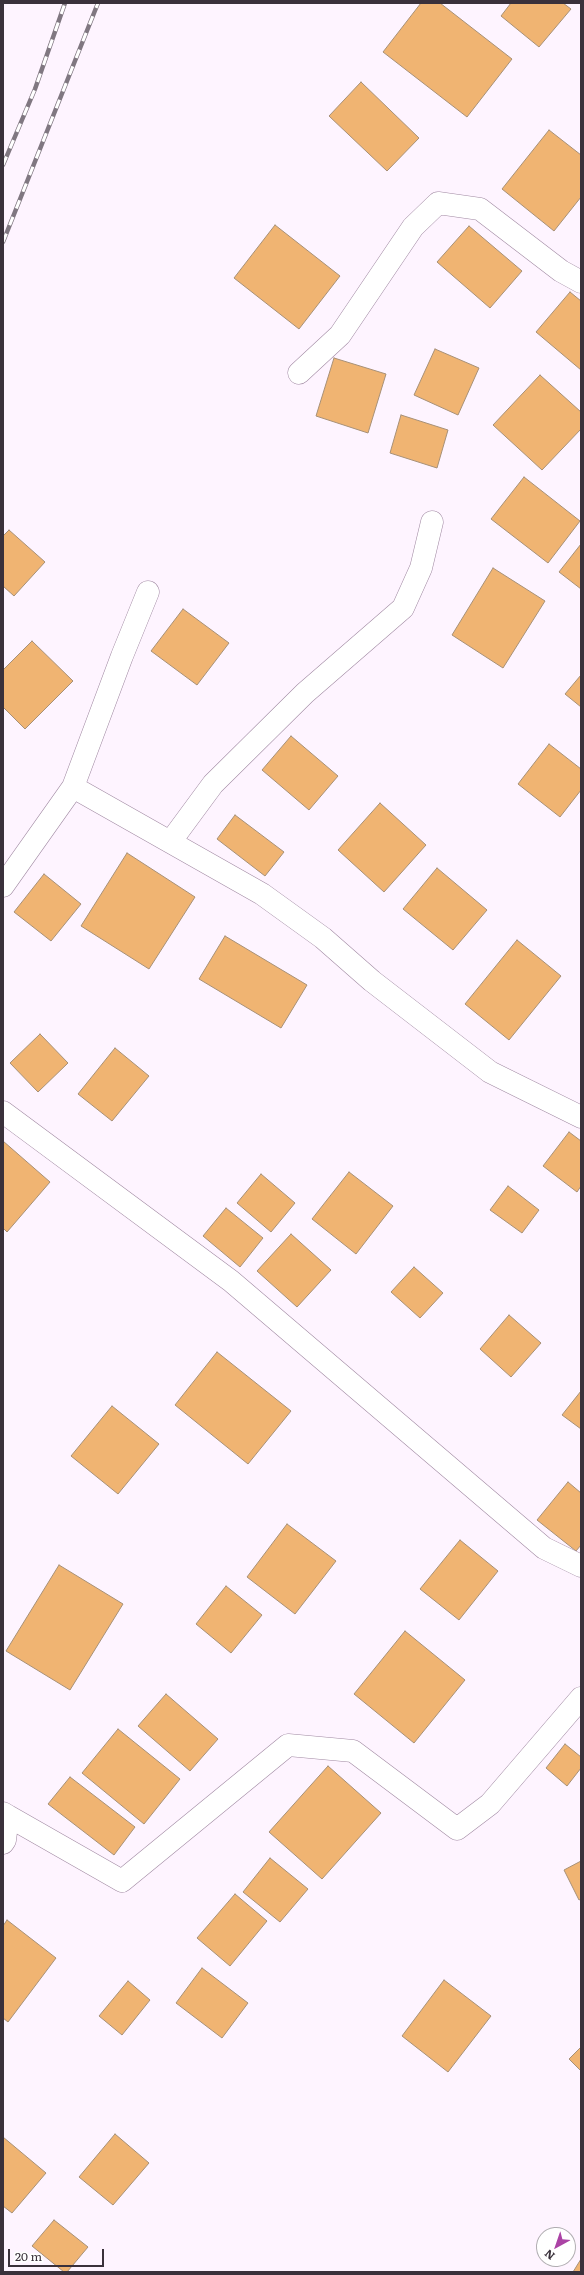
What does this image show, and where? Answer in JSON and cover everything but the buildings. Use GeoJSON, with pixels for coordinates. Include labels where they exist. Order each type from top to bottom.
{"type":"FeatureCollection","features":[{"type":"Feature","properties":{"kind":"street"},"geometry":{"type":"LineString","coordinates":[[299,373],[340,335],[413,227],[438,203],[480,209],[561,271],[581,282]]}},
{"type":"Feature","properties":{"kind":"street"},"geometry":{"type":"LineString","coordinates":[[171,842],[213,784],[305,694],[403,608],[421,568],[432,522]]}},
{"type":"Feature","properties":{"kind":"street"},"geometry":{"type":"LineString","coordinates":[[3,886],[72,787],[148,592]]}},
{"type":"Feature","properties":{"kind":"street"},"geometry":{"type":"LineString","coordinates":[[72,787],[262,894],[323,938],[372,981],[490,1072],[581,1117]]}},
{"type":"Feature","properties":{"kind":"street"},"geometry":{"type":"LineString","coordinates":[[3,1112],[232,1281],[544,1548],[581,1566]]}},
{"type":"Feature","properties":{"kind":"street"},"geometry":{"type":"LineString","coordinates":[[3,1843],[5,1840],[5,1814],[122,1881],[288,1745],[353,1751],[457,1829],[490,1804],[581,1698]]}},
{"type":"Feature","properties":{"kind":"railway"},"geometry":{"type":"LineString","coordinates":[[3,165],[35,89],[65,3]]}},
{"type":"Feature","properties":{"kind":"railway"},"geometry":{"type":"LineString","coordinates":[[3,242],[98,3]]}}]}
